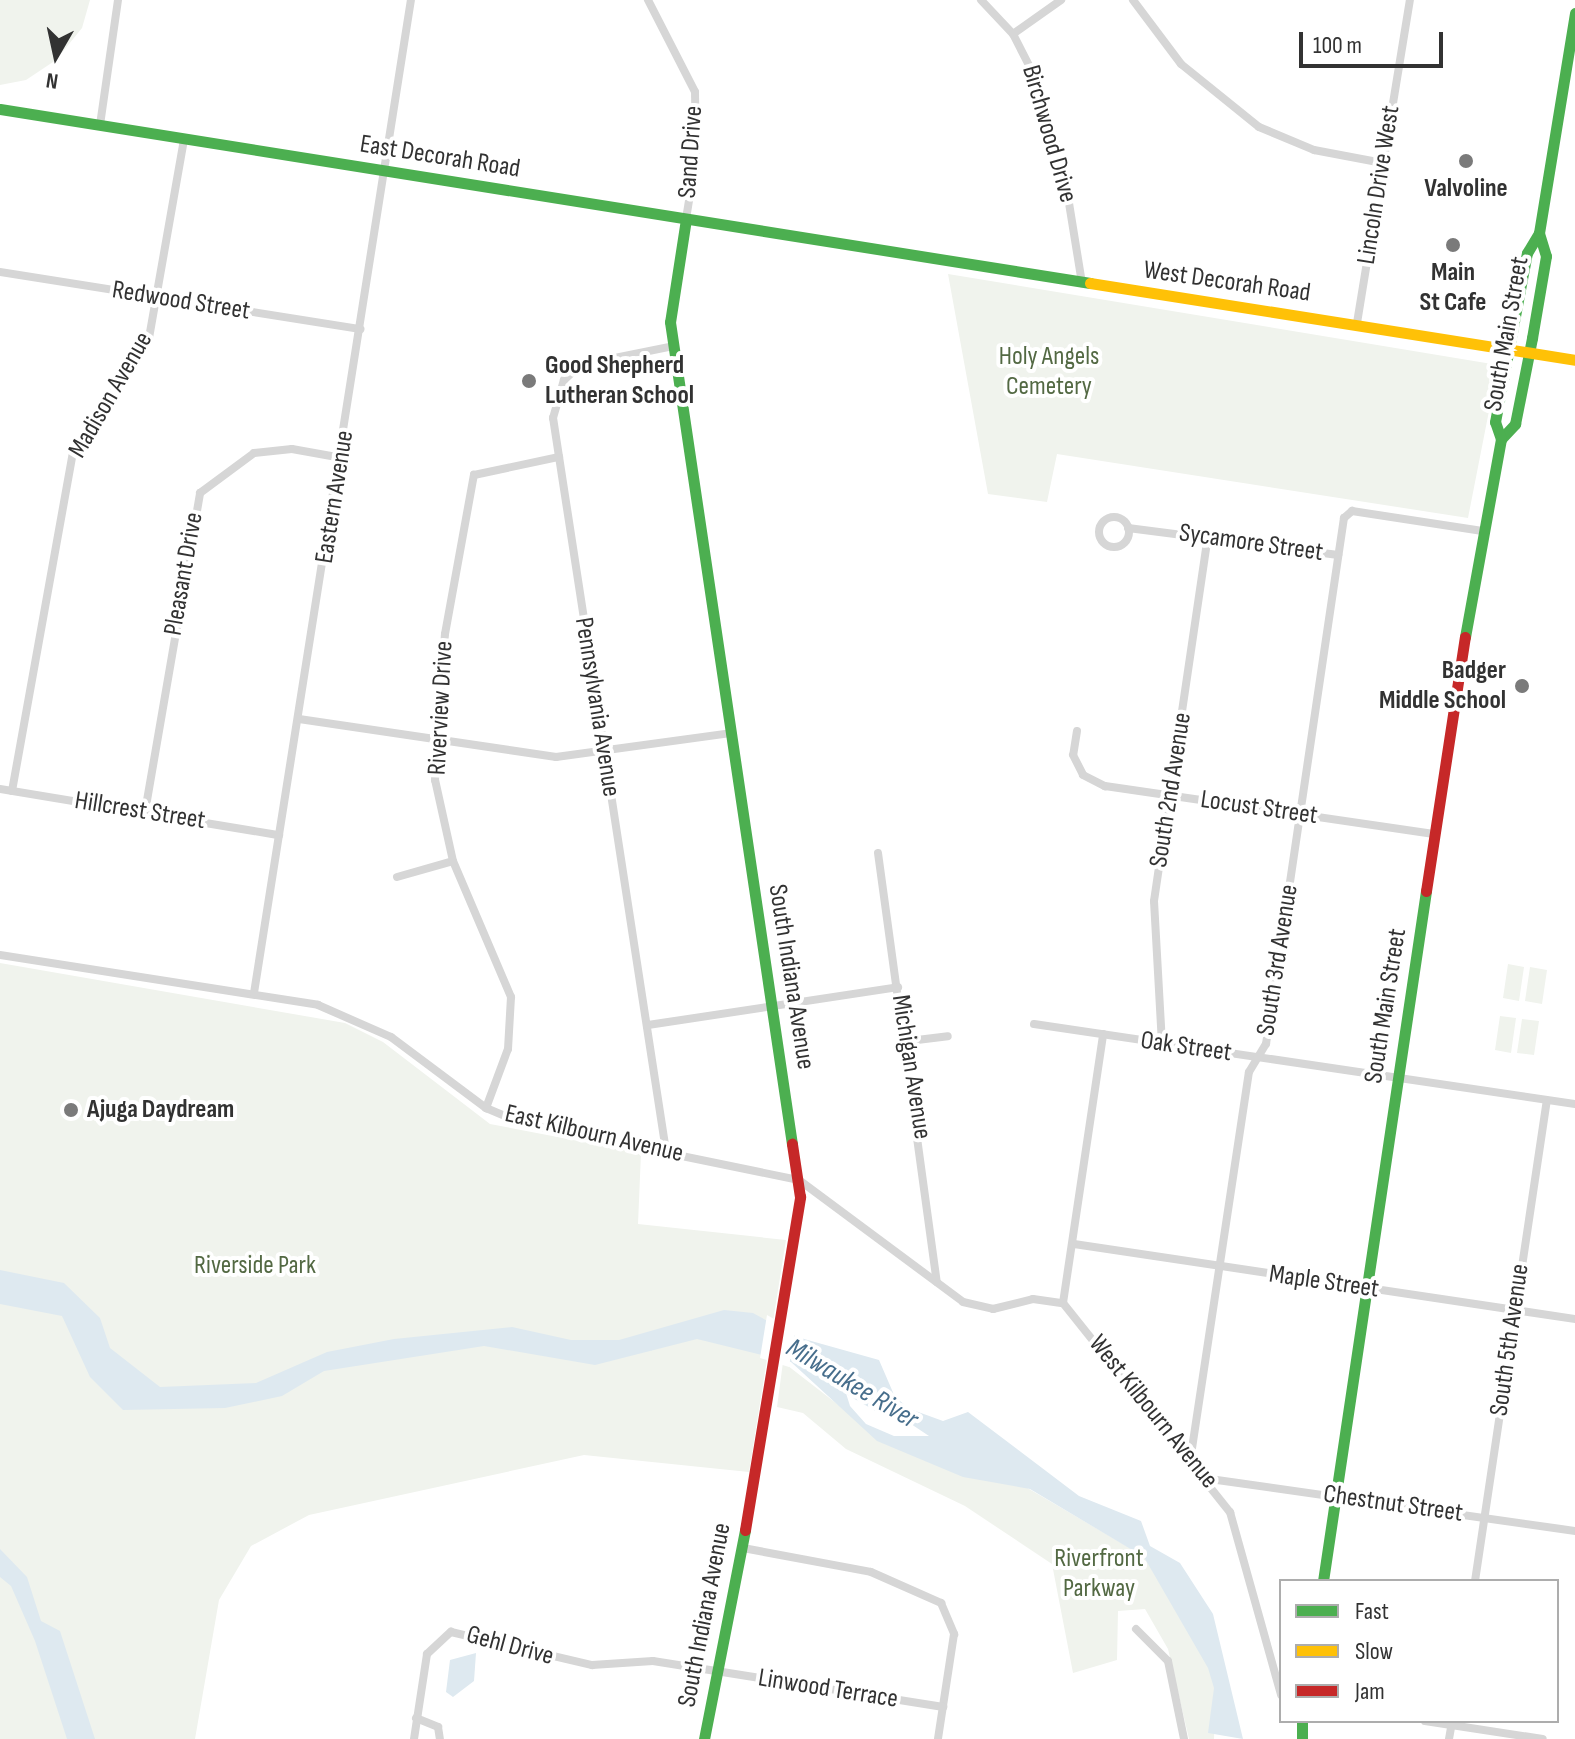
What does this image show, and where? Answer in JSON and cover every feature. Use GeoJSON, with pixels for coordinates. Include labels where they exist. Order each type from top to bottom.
{"type":"FeatureCollection","features":[{"type":"Feature","properties":{"kind":"street"},"geometry":{"type":"LineString","coordinates":[[100,125],[118,0]]}},
{"type":"Feature","properties":{"kind":"street","name":"Eastern Avenue"},"geometry":{"type":"LineString","coordinates":[[254,993],[342,458],[411,0]]}},
{"type":"Feature","properties":{"kind":"street","name":"Sand Drive"},"geometry":{"type":"LineString","coordinates":[[648,0],[695,92],[696,158],[686,219]]}},
{"type":"Feature","properties":{"kind":"street","name":"Birchwood Drive"},"geometry":{"type":"LineString","coordinates":[[981,0],[1013,34],[1063,166],[1082,283]]}},
{"type":"Feature","properties":{"kind":"street"},"geometry":{"type":"LineString","coordinates":[[1013,34],[1061,0]]}},
{"type":"Feature","properties":{"kind":"street"},"geometry":{"type":"LineString","coordinates":[[1133,0],[1181,64],[1259,127],[1314,150],[1383,163]]}},
{"type":"Feature","properties":{"kind":"street","name":"Lincoln Drive West"},"geometry":{"type":"LineString","coordinates":[[1357,323],[1410,0]]}},
{"type":"Feature","properties":{"kind":"street","name":"South Main Street"},"geometry":{"type":"LineString","coordinates":[[1323,1579],[1397,1076],[1482,531],[1501,439],[1495,422],[1527,253],[1539,233],[1575,13]]}},
{"type":"Feature","properties":{"kind":"street","name":"East Decorah Road"},"geometry":{"type":"LineString","coordinates":[[0,109],[873,248]]}},
{"type":"Feature","properties":{"kind":"street","name":"Madison Avenue"},"geometry":{"type":"LineString","coordinates":[[12,791],[73,452],[149,338],[184,140]]}},
{"type":"Feature","properties":{"kind":"street","name":"South Indiana Avenue"},"geometry":{"type":"LineString","coordinates":[[686,219],[671,303],[673,346],[799,1180],[774,1370],[743,1548],[714,1671],[704,1739]]}},
{"type":"Feature","properties":{"kind":"street","name":"South Main Street"},"geometry":{"type":"LineString","coordinates":[[1501,439],[1515,424],[1530,352],[1546,256],[1539,233]]}},
{"type":"Feature","properties":{"kind":"street","name":"West Decorah Road"},"geometry":{"type":"LineString","coordinates":[[873,248],[1575,360]]}},
{"type":"Feature","properties":{"kind":"street","name":"Redwood Street"},"geometry":{"type":"LineString","coordinates":[[0,272],[361,329]]}},
{"type":"Feature","properties":{"kind":"street","name":"Pennsylvania Avenue"},"geometry":{"type":"LineString","coordinates":[[666,1151],[603,753],[559,457],[554,403],[571,372],[605,356],[673,346]]}},
{"type":"Feature","properties":{"kind":"street","name":"Pleasant Drive"},"geometry":{"type":"LineString","coordinates":[[145,812],[200,493],[220,471],[254,453],[292,449],[342,458]]}},
{"type":"Feature","properties":{"kind":"street","name":"Riverview Drive"},"geometry":{"type":"LineString","coordinates":[[486,1108],[508,1049],[511,997],[453,861],[435,780],[445,634],[471,472],[559,457]]}},
{"type":"Feature","properties":{"kind":"street","name":"Sycamore Street"},"geometry":{"type":"LineString","coordinates":[[1128,528],[1338,555],[1344,518],[1352,511],[1482,531]]}},
{"type":"Feature","properties":{"kind":"street","name":"South 2nd Avenue"},"geometry":{"type":"LineString","coordinates":[[1162,1044],[1153,936],[1208,537]]}},
{"type":"Feature","properties":{"kind":"street","name":"South 3rd Avenue"},"geometry":{"type":"LineString","coordinates":[[1191,1455],[1218,1267],[1257,1057],[1266,1044],[1338,555]]}},
{"type":"Feature","properties":{"kind":"street"},"geometry":{"type":"LineString","coordinates":[[299,719],[516,756],[603,753],[732,733]]}},
{"type":"Feature","properties":{"kind":"street","name":"Locust Street"},"geometry":{"type":"LineString","coordinates":[[1077,731],[1073,755],[1083,775],[1171,796],[1436,834]]}},
{"type":"Feature","properties":{"kind":"street","name":"Hillcrest Street"},"geometry":{"type":"LineString","coordinates":[[0,789],[279,835]]}},
{"type":"Feature","properties":{"kind":"street","name":"Michigan Avenue"},"geometry":{"type":"LineString","coordinates":[[878,853],[909,1041],[937,1282]]}},
{"type":"Feature","properties":{"kind":"street"},"geometry":{"type":"LineString","coordinates":[[397,877],[453,861]]}},
{"type":"Feature","properties":{"kind":"street","name":"East Kilbourn Avenue"},"geometry":{"type":"LineString","coordinates":[[0,955],[254,993],[356,1018],[486,1108],[521,1123],[799,1180],[937,1282],[978,1308],[1033,1299],[1063,1303]]}},
{"type":"Feature","properties":{"kind":"street"},"geometry":{"type":"LineString","coordinates":[[648,1025],[898,987]]}},
{"type":"Feature","properties":{"kind":"street","name":"Oak Street"},"geometry":{"type":"LineString","coordinates":[[1034,1024],[1575,1104]]}},
{"type":"Feature","properties":{"kind":"street"},"geometry":{"type":"LineString","coordinates":[[1063,1303],[1103,1034]]}},
{"type":"Feature","properties":{"kind":"street"},"geometry":{"type":"LineString","coordinates":[[909,1041],[948,1036]]}},
{"type":"Feature","properties":{"kind":"street","name":"South 5th Avenue"},"geometry":{"type":"LineString","coordinates":[[1475,1579],[1513,1310],[1547,1100]]}},
{"type":"Feature","properties":{"kind":"street","name":"Maple Street"},"geometry":{"type":"LineString","coordinates":[[1074,1244],[1575,1319]]}},
{"type":"Feature","properties":{"kind":"street","name":"West Kilbourn Avenue"},"geometry":{"type":"LineString","coordinates":[[1063,1303],[1191,1455],[1230,1512],[1279,1688]]}},
{"type":"Feature","properties":{"kind":"street","name":"Chestnut Street"},"geometry":{"type":"LineString","coordinates":[[1210,1479],[1575,1531]]}},
{"type":"Feature","properties":{"kind":"street"},"geometry":{"type":"LineString","coordinates":[[743,1548],[871,1572],[941,1603],[954,1634],[938,1739]]}},
{"type":"Feature","properties":{"kind":"street"},"geometry":{"type":"LineString","coordinates":[[1136,1629],[1168,1661],[1184,1739]]}},
{"type":"Feature","properties":{"kind":"street","name":"Gehl Drive"},"geometry":{"type":"LineString","coordinates":[[414,1739],[427,1654],[451,1632],[592,1665],[653,1661],[714,1671]]}},
{"type":"Feature","properties":{"kind":"street","name":"Linwood Terrace"},"geometry":{"type":"LineString","coordinates":[[714,1671],[943,1707]]}},
{"type":"Feature","properties":{"kind":"street"},"geometry":{"type":"LineString","coordinates":[[416,1718],[438,1727],[440,1739]]}},
{"type":"Feature","properties":{"kind":"street"},"geometry":{"type":"LineString","coordinates":[[1449,1739],[1452,1723],[1543,1739]]}},
{"type":"Feature","properties":{"kind":"green space"},"geometry":{"type":"Polygon","coordinates":[[[0,0],[90,0],[82,28],[56,60],[26,80],[0,85],[0,0]]]}},
{"type":"Feature","properties":{"kind":"green space","name":"Holy Angels Cemetery"},"geometry":{"type":"Polygon","coordinates":[[[948,274],[1498,365],[1468,518],[1057,454],[1047,502],[988,494],[948,274]]]}},
{"type":"Feature","properties":{"kind":"green space","name":"Riverside Park"},"geometry":{"type":"Polygon","coordinates":[[[0,963],[345,1023],[383,1042],[490,1124],[641,1153],[638,1224],[786,1240],[749,1472],[584,1455],[309,1515],[251,1546],[219,1600],[195,1739],[0,1739],[0,963]]]}},
{"type":"Feature","properties":{"kind":"green space"},"geometry":{"type":"Polygon","coordinates":[[[1508,964],[1524,967],[1519,1001],[1503,998],[1508,964]]]}},
{"type":"Feature","properties":{"kind":"green space"},"geometry":{"type":"Polygon","coordinates":[[[1530,967],[1547,970],[1542,1004],[1525,1001],[1530,967]]]}},
{"type":"Feature","properties":{"kind":"green space"},"geometry":{"type":"Polygon","coordinates":[[[1500,1016],[1516,1018],[1511,1053],[1495,1050],[1500,1016]]]}},
{"type":"Feature","properties":{"kind":"green space"},"geometry":{"type":"Polygon","coordinates":[[[1522,1019],[1539,1021],[1534,1055],[1517,1053],[1522,1019]]]}},
{"type":"Feature","properties":{"kind":"green space","name":"Riverfront Parkway"},"geometry":{"type":"Polygon","coordinates":[[[783,1362],[881,1438],[1024,1486],[1147,1558],[1207,1660],[1216,1686],[1214,1739],[1189,1739],[1168,1649],[1145,1609],[1118,1611],[1117,1660],[1073,1673],[1052,1564],[965,1506],[846,1449],[803,1413],[777,1407],[783,1362]]]}},
{"type":"Feature","properties":{"kind":"water"},"geometry":{"type":"Polygon","coordinates":[[[0,1270],[64,1283],[100,1318],[110,1348],[160,1387],[256,1383],[327,1352],[394,1339],[512,1327],[571,1340],[619,1340],[724,1310],[753,1313],[797,1337],[879,1360],[895,1397],[910,1409],[943,1421],[968,1412],[1079,1496],[1141,1521],[1150,1546],[1180,1563],[1213,1614],[1243,1739],[1208,1733],[1214,1688],[1208,1668],[1144,1557],[1030,1489],[963,1477],[877,1441],[791,1362],[697,1339],[595,1365],[484,1346],[324,1371],[282,1396],[225,1408],[123,1410],[90,1377],[62,1316],[0,1304],[0,1270]],[[840,1374],[850,1406],[866,1424],[894,1436],[929,1436],[896,1414],[878,1412],[840,1374]]]}},
{"type":"Feature","properties":{"kind":"water"},"geometry":{"type":"Polygon","coordinates":[[[0,1549],[27,1577],[41,1621],[60,1631],[95,1739],[67,1739],[35,1641],[11,1586],[0,1577],[0,1549]]]}},
{"type":"Feature","properties":{"kind":"water"},"geometry":{"type":"Polygon","coordinates":[[[476,1653],[474,1681],[453,1697],[446,1692],[450,1660],[476,1653]]]}},
{"type":"Feature","properties":{"kind":"pier"},"geometry":{"type":"Polygon","coordinates":[[[767,1315],[795,1331],[789,1367],[760,1358],[767,1315]]]}},
{"type":"Feature","properties":{"kind":"waterway","name":"Milwaukee River"},"geometry":{"type":"LineString","coordinates":[[822,1370],[883,1405]]}},
{"type":"Feature","properties":{"kind":"traffic: fast"},"geometry":{"type":"LineString","coordinates":[[1465,637],[1501,439],[1495,422],[1527,253],[1539,233],[1575,13]]}},
{"type":"Feature","properties":{"kind":"traffic: fast"},"geometry":{"type":"LineString","coordinates":[[0,109],[1090,283]]}},
{"type":"Feature","properties":{"kind":"traffic: fast"},"geometry":{"type":"LineString","coordinates":[[686,219],[670,322],[792,1144]]}},
{"type":"Feature","properties":{"kind":"traffic: fast"},"geometry":{"type":"LineString","coordinates":[[1501,439],[1515,424],[1532,338],[1546,256],[1539,233]]}},
{"type":"Feature","properties":{"kind":"traffic: fast"},"geometry":{"type":"LineString","coordinates":[[1323,1579],[1426,891]]}},
{"type":"Feature","properties":{"kind":"traffic: fast"},"geometry":{"type":"LineString","coordinates":[[704,1739],[745,1530]]}},
{"type":"Feature","properties":{"kind":"traffic: fast"},"geometry":{"type":"LineString","coordinates":[[1302,1723],[1302,1739]]}},
{"type":"Feature","properties":{"kind":"traffic: slow"},"geometry":{"type":"LineString","coordinates":[[1090,283],[1575,360]]}},
{"type":"Feature","properties":{"kind":"traffic: jam"},"geometry":{"type":"LineString","coordinates":[[1426,891],[1465,637]]}},
{"type":"Feature","properties":{"kind":"traffic: jam"},"geometry":{"type":"LineString","coordinates":[[745,1530],[800,1197],[792,1144]]}},
{"type":"Feature","properties":{"kind":"place","name":"Valvoline"},"geometry":{"type":"Point","coordinates":[1466,161]}},
{"type":"Feature","properties":{"kind":"place","name":"Main St Cafe"},"geometry":{"type":"Point","coordinates":[1453,245]}},
{"type":"Feature","properties":{"kind":"place","name":"Good Shepherd Lutheran School"},"geometry":{"type":"Point","coordinates":[529,381]}},
{"type":"Feature","properties":{"kind":"place","name":"Badger Middle School"},"geometry":{"type":"Point","coordinates":[1522,686]}},
{"type":"Feature","properties":{"kind":"place","name":"Ajuga Daydream"},"geometry":{"type":"Point","coordinates":[71,1110]}}]}
